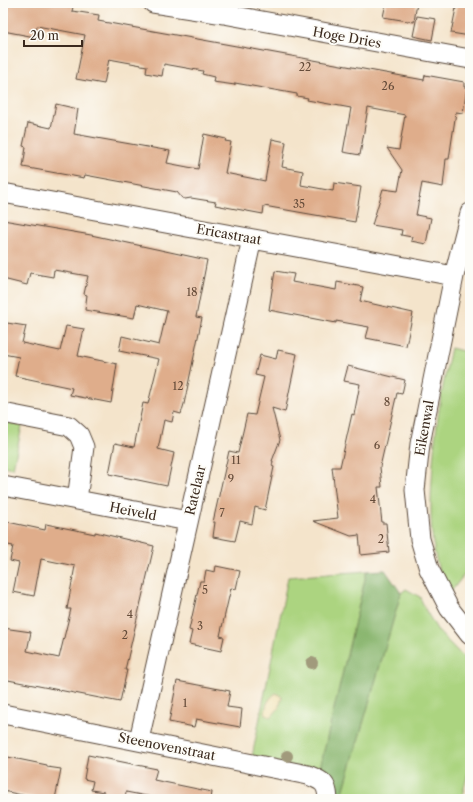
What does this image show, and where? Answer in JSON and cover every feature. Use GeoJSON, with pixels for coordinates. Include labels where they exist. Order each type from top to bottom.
{"type":"FeatureCollection","features":[{"type":"Feature","properties":{"kind":"street","name":"Hoge Dries"},"geometry":{"type":"LineString","coordinates":[[153,3],[225,9],[470,59]]}},
{"type":"Feature","properties":{"kind":"street","name":"Ericastraat"},"geometry":{"type":"LineString","coordinates":[[3,193],[454,276]]}},
{"type":"Feature","properties":{"kind":"street","name":"Eikenwal"},"geometry":{"type":"LineString","coordinates":[[470,212],[454,276],[420,444],[415,490],[420,539],[429,568],[449,608],[470,635]]}},
{"type":"Feature","properties":{"kind":"street","name":"Ratelaar"},"geometry":{"type":"LineString","coordinates":[[139,740],[252,239]]}},
{"type":"Feature","properties":{"kind":"street"},"geometry":{"type":"LineString","coordinates":[[3,413],[69,426],[79,435],[84,447],[77,500]]}},
{"type":"Feature","properties":{"kind":"street","name":"Heiveld"},"geometry":{"type":"LineString","coordinates":[[3,486],[188,521]]}},
{"type":"Feature","properties":{"kind":"street","name":"Steenovenstraat"},"geometry":{"type":"LineString","coordinates":[[3,714],[308,775],[320,780],[328,794]]}},
{"type":"Feature","properties":{"kind":"green space"},"geometry":{"type":"Polygon","coordinates":[[[451,348],[470,353],[470,567],[450,593],[437,565],[433,541],[431,504],[436,430],[451,348]]]}},
{"type":"Feature","properties":{"kind":"green space"},"geometry":{"type":"Polygon","coordinates":[[[6,422],[22,426],[13,468],[3,466],[3,436],[6,422]]]}},
{"type":"Feature","properties":{"kind":"green space"},"geometry":{"type":"Polygon","coordinates":[[[385,570],[401,593],[341,799],[330,776],[319,772],[367,571],[385,570]]]}},
{"type":"Feature","properties":{"kind":"green space"},"geometry":{"type":"Polygon","coordinates":[[[367,571],[319,772],[252,757],[288,577],[367,571]]]}},
{"type":"Feature","properties":{"kind":"green space"},"geometry":{"type":"Polygon","coordinates":[[[406,589],[420,597],[438,631],[470,664],[470,766],[461,799],[341,799],[401,593],[406,589]]]}},
{"type":"Feature","properties":{"kind":"sand"},"geometry":{"type":"Polygon","coordinates":[[[276,693],[282,697],[279,708],[271,717],[265,715],[268,702],[276,693]]]}},
{"type":"Feature","properties":{"kind":"building"},"geometry":{"type":"Polygon","coordinates":[[[3,3],[74,3],[72,11],[99,15],[98,21],[424,80],[425,75],[464,82],[464,87],[467,87],[463,113],[456,112],[449,159],[446,159],[443,187],[422,183],[416,215],[431,218],[426,244],[411,241],[412,237],[401,235],[402,230],[372,225],[383,189],[398,191],[402,170],[387,148],[399,150],[405,115],[368,108],[360,155],[343,152],[351,108],[307,100],[308,98],[297,96],[297,94],[235,83],[235,85],[213,82],[214,77],[202,74],[203,71],[164,64],[162,76],[146,73],[147,66],[109,59],[104,84],[76,79],[85,35],[37,26],[35,37],[3,31],[3,3]]]}},
{"type":"Feature","properties":{"kind":"building"},"geometry":{"type":"Polygon","coordinates":[[[386,3],[417,3],[414,22],[383,17],[386,3]]]}},
{"type":"Feature","properties":{"kind":"building"},"geometry":{"type":"Polygon","coordinates":[[[457,3],[470,3],[470,36],[451,33],[457,3]]]}},
{"type":"Feature","properties":{"kind":"building"},"geometry":{"type":"Polygon","coordinates":[[[417,16],[436,19],[432,40],[413,36],[417,16]]]}},
{"type":"Feature","properties":{"kind":"building"},"geometry":{"type":"Polygon","coordinates":[[[56,104],[78,109],[74,134],[170,151],[167,163],[198,169],[204,134],[226,139],[225,141],[231,142],[225,173],[265,181],[272,139],[286,142],[282,167],[303,171],[301,185],[333,191],[334,183],[361,187],[355,222],[264,206],[263,214],[215,205],[216,202],[191,198],[185,199],[182,198],[177,192],[85,175],[84,178],[23,167],[26,147],[23,146],[28,123],[51,128],[56,104]]]}},
{"type":"Feature","properties":{"kind":"building"},"geometry":{"type":"Polygon","coordinates":[[[3,220],[91,235],[207,260],[196,317],[202,318],[184,404],[181,414],[174,412],[172,422],[164,420],[158,449],[174,453],[167,486],[109,474],[115,443],[134,447],[143,403],[148,404],[159,359],[119,351],[122,336],[159,345],[167,311],[137,304],[134,318],[85,310],[87,295],[84,294],[88,276],[54,270],[53,277],[30,273],[27,285],[3,279],[3,220]]]}},
{"type":"Feature","properties":{"kind":"building"},"geometry":{"type":"Polygon","coordinates":[[[275,271],[294,274],[292,282],[336,290],[337,282],[363,287],[360,301],[413,313],[406,346],[366,338],[369,327],[336,321],[336,323],[269,310],[275,271]]]}},
{"type":"Feature","properties":{"kind":"building"},"geometry":{"type":"Polygon","coordinates":[[[7,323],[26,326],[22,343],[60,351],[66,326],[84,329],[78,356],[117,364],[111,403],[70,395],[72,388],[15,376],[19,357],[3,354],[3,341],[7,323]]]}},
{"type":"Feature","properties":{"kind":"building"},"geometry":{"type":"Polygon","coordinates":[[[278,350],[297,354],[285,412],[272,408],[280,440],[272,461],[272,466],[274,467],[265,510],[255,507],[252,524],[240,521],[235,541],[213,537],[215,522],[213,522],[229,451],[238,453],[247,414],[255,415],[264,377],[255,375],[260,355],[276,359],[278,350]]]}},
{"type":"Feature","properties":{"kind":"building"},"geometry":{"type":"Polygon","coordinates":[[[348,366],[405,380],[402,394],[397,393],[380,467],[382,487],[378,487],[382,523],[386,523],[389,552],[361,555],[359,535],[351,536],[313,521],[338,518],[332,467],[340,467],[352,414],[354,415],[360,384],[344,381],[348,366]]]}},
{"type":"Feature","properties":{"kind":"building"},"geometry":{"type":"Polygon","coordinates":[[[3,521],[45,530],[46,524],[95,534],[95,532],[154,546],[125,670],[127,670],[120,702],[3,679],[3,628],[31,632],[27,651],[59,658],[71,609],[67,609],[75,566],[41,559],[34,596],[13,592],[19,563],[10,561],[13,546],[3,544],[3,521]]]}},
{"type":"Feature","properties":{"kind":"building"},"geometry":{"type":"Polygon","coordinates":[[[216,566],[240,571],[236,589],[231,588],[220,636],[224,637],[221,651],[189,644],[192,631],[189,630],[200,581],[204,581],[206,570],[215,572],[216,566]]]}},
{"type":"Feature","properties":{"kind":"building"},"geometry":{"type":"Polygon","coordinates":[[[177,681],[230,691],[227,707],[242,709],[240,727],[196,719],[194,727],[169,722],[177,681]]]}},
{"type":"Feature","properties":{"kind":"building"},"geometry":{"type":"Polygon","coordinates":[[[88,755],[157,769],[154,780],[212,792],[211,799],[162,799],[126,792],[125,799],[102,799],[104,792],[91,790],[93,781],[84,779],[88,755]]]}},
{"type":"Feature","properties":{"kind":"building"},"geometry":{"type":"Polygon","coordinates":[[[3,756],[61,769],[55,799],[41,799],[3,791],[3,756]]]}}]}
